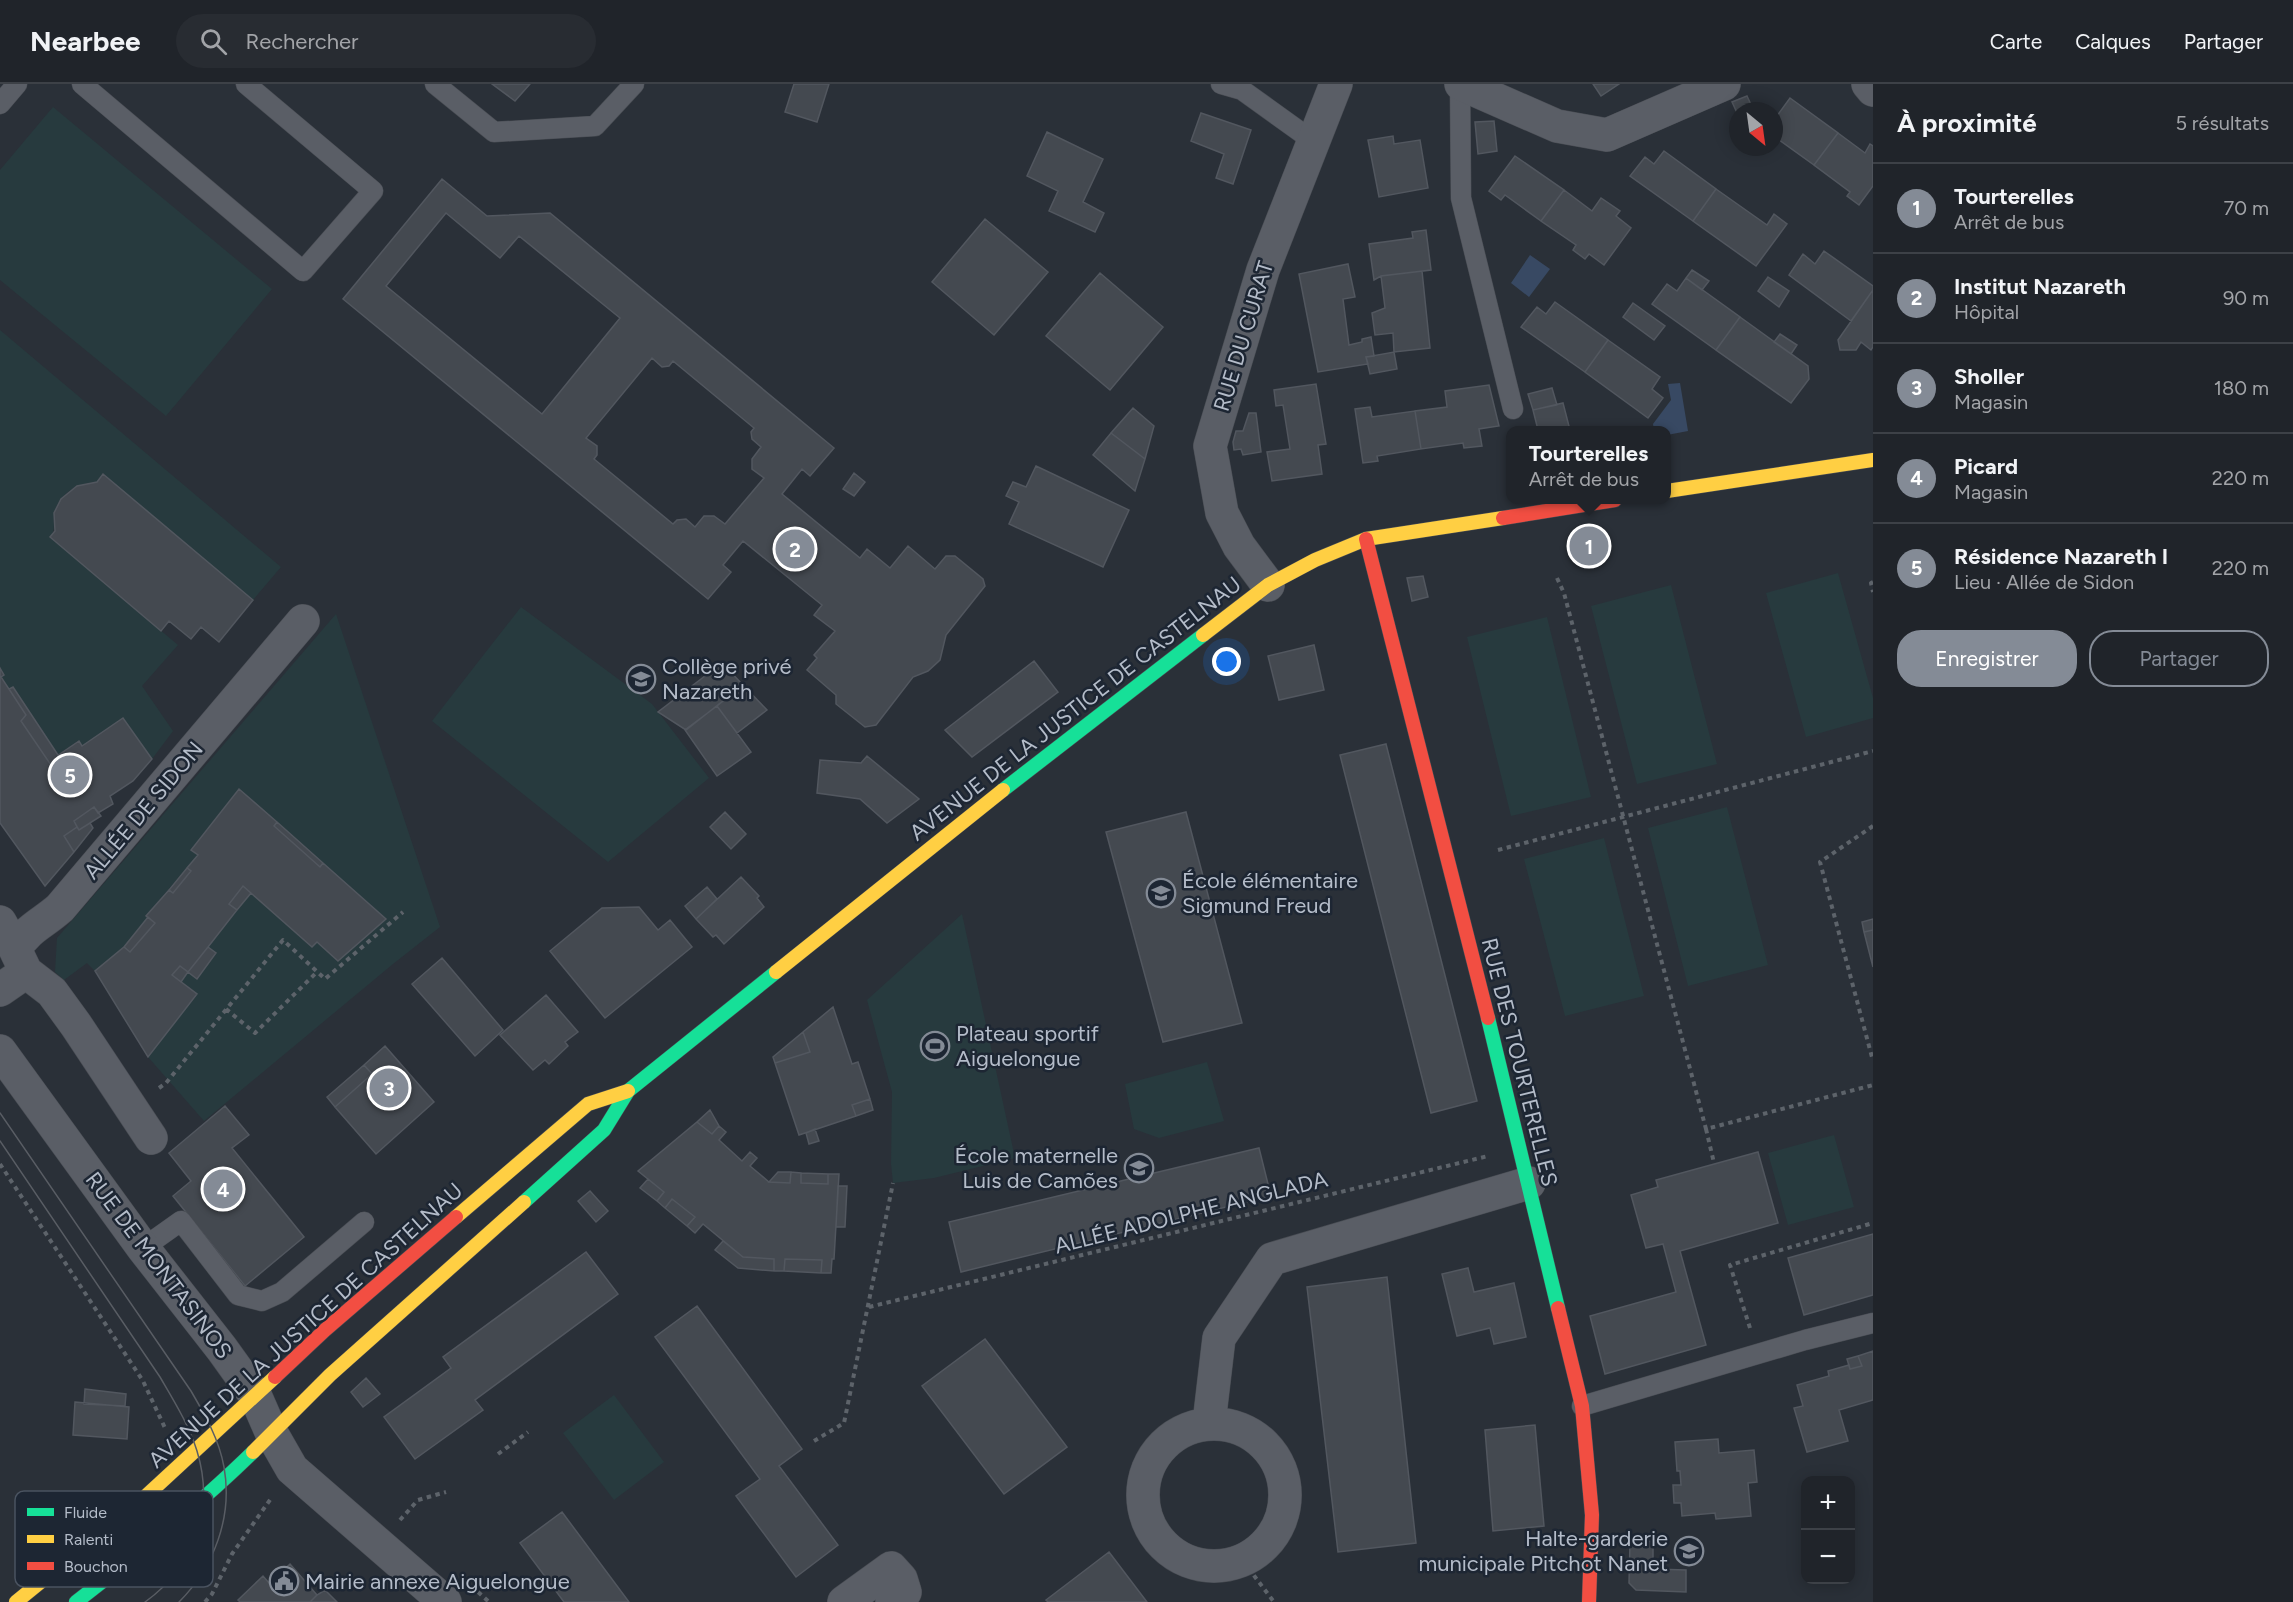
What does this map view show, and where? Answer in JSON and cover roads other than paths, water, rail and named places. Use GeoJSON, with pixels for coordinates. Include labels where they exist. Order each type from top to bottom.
{"type":"FeatureCollection","features":[{"type":"Feature","properties":{"kind":"main road"},"geometry":{"type":"LineString","coordinates":[[1671,491],[1873,460]]}},
{"type":"Feature","properties":{"kind":"main road","name":"AVENUE DE LA JUSTICE DE CASTELNAU"},"geometry":{"type":"LineString","coordinates":[[208,1491],[272,1434],[330,1375],[604,1130],[628,1091],[963,821],[1268,585],[1315,560],[1366,539],[1589,504]]}},
{"type":"Feature","properties":{"kind":"main road","name":"RUE DES TOURTERELLES"},"geometry":{"type":"LineString","coordinates":[[1366,539],[1521,1148],[1582,1406],[1592,1515],[1589,1602]]}},
{"type":"Feature","properties":{"kind":"main road","name":"AVENUE DE LA JUSTICE DE CASTELNAU"},"geometry":{"type":"LineString","coordinates":[[151,1491],[326,1330],[588,1104],[628,1091]]}},
{"type":"Feature","properties":{"kind":"main road","name":"AVENUE DE LA JUSTICE DE CASTELNAU"},"geometry":{"type":"LineString","coordinates":[[16,1602],[35,1587]]}},
{"type":"Feature","properties":{"kind":"main road","name":"AVENUE DE LA JUSTICE DE CASTELNAU"},"geometry":{"type":"LineString","coordinates":[[76,1602],[96,1587]]}},
{"type":"Feature","properties":{"kind":"street","name":"RUE DU CURAT"},"geometry":{"type":"LineString","coordinates":[[1268,585],[1239,546],[1222,513],[1210,446],[1263,270],[1336,84]]}},
{"type":"Feature","properties":{"kind":"street"},"geometry":{"type":"LineString","coordinates":[[1461,84],[1557,126],[1607,135],[1724,84]]}},
{"type":"Feature","properties":{"kind":"street"},"geometry":{"type":"LineString","coordinates":[[1868,84],[1873,90]]}},
{"type":"Feature","properties":{"kind":"street","name":"ALLÉE DE SIDON"},"geometry":{"type":"LineString","coordinates":[[10,958],[36,925],[49,918],[60,908],[303,621]]}},
{"type":"Feature","properties":{"kind":"street"},"geometry":{"type":"LineString","coordinates":[[10,958],[52,992],[151,1138]]}},
{"type":"Feature","properties":{"kind":"street","name":"RUE DE MONTASINOS"},"geometry":{"type":"LineString","coordinates":[[0,1051],[142,1248],[222,1349],[255,1395],[272,1434],[292,1469],[445,1602]]}},
{"type":"Feature","properties":{"kind":"street"},"geometry":{"type":"LineString","coordinates":[[1209,1423],[1220,1338],[1272,1259],[1529,1182]]}},
{"type":"Feature","properties":{"kind":"street"},"geometry":{"type":"LineString","coordinates":[[1209,1423],[1238,1426],[1262,1441],[1279,1464],[1286,1491],[1281,1520],[1266,1544],[1243,1561],[1208,1566],[1174,1555],[1150,1529],[1142,1494],[1151,1459],[1175,1434],[1209,1423]]}},
{"type":"Feature","properties":{"kind":"street"},"geometry":{"type":"LineString","coordinates":[[844,1602],[891,1568],[901,1579],[905,1592],[892,1602]]}},
{"type":"Feature","properties":{"kind":"lane"},"geometry":{"type":"LineString","coordinates":[[0,104],[17,84]]}},
{"type":"Feature","properties":{"kind":"lane"},"geometry":{"type":"LineString","coordinates":[[82,84],[303,271],[373,191],[246,84]]}},
{"type":"Feature","properties":{"kind":"lane"},"geometry":{"type":"LineString","coordinates":[[435,84],[494,132],[595,126],[634,84]]}},
{"type":"Feature","properties":{"kind":"lane"},"geometry":{"type":"LineString","coordinates":[[1221,84],[1242,90],[1313,141]]}},
{"type":"Feature","properties":{"kind":"lane"},"geometry":{"type":"LineString","coordinates":[[1461,84],[1461,198],[1513,409]]}},
{"type":"Feature","properties":{"kind":"lane"},"geometry":{"type":"LineString","coordinates":[[142,1248],[181,1221],[238,1295],[262,1301],[282,1292],[364,1222]]}},
{"type":"Feature","properties":{"kind":"lane"},"geometry":{"type":"LineString","coordinates":[[1582,1406],[1873,1323]]}},
{"type":"Feature","properties":{"kind":"water"},"geometry":{"type":"Polygon","coordinates":[[[1530,255],[1550,269],[1529,297],[1511,283],[1530,255]]]}},
{"type":"Feature","properties":{"kind":"water"},"geometry":{"type":"Polygon","coordinates":[[[1680,383],[1688,431],[1671,434],[1671,426],[1653,426],[1671,400],[1668,384],[1680,383]]]}},
{"type":"Feature","properties":{"kind":"tram line"},"geometry":{"type":"LineString","coordinates":[[0,1113],[191,1391],[206,1418],[219,1447],[226,1486],[223,1522],[213,1552]]}},
{"type":"Feature","properties":{"kind":"tram line"},"geometry":{"type":"LineString","coordinates":[[0,1141],[176,1404],[194,1441],[204,1491]]}},
{"type":"Feature","properties":{"kind":"tram line"},"geometry":{"type":"LineString","coordinates":[[145,1602],[163,1587]]}},
{"type":"Feature","properties":{"kind":"tram line"},"geometry":{"type":"LineString","coordinates":[[179,1602],[192,1587]]}},
{"type":"Feature","properties":{"kind":"place","name":"Tourterelles"},"geometry":{"type":"Point","coordinates":[1589,546]}},
{"type":"Feature","properties":{"kind":"place","name":"Institut Nazareth"},"geometry":{"type":"Point","coordinates":[795,549]}},
{"type":"Feature","properties":{"kind":"place","name":"Collège privé Nazareth"},"geometry":{"type":"Point","coordinates":[641,679]}},
{"type":"Feature","properties":{"kind":"place","name":"Résidence Nazareth I"},"geometry":{"type":"Point","coordinates":[70,775]}},
{"type":"Feature","properties":{"kind":"place","name":"École élémentaire Sigmund Freud"},"geometry":{"type":"Point","coordinates":[1161,893]}},
{"type":"Feature","properties":{"kind":"place","name":"Plateau sportif Aiguelongue"},"geometry":{"type":"Point","coordinates":[935,1046]}},
{"type":"Feature","properties":{"kind":"place","name":"Sholler"},"geometry":{"type":"Point","coordinates":[389,1088]}},
{"type":"Feature","properties":{"kind":"place","name":"École maternelle Luis de Camões"},"geometry":{"type":"Point","coordinates":[1139,1168]}},
{"type":"Feature","properties":{"kind":"place","name":"Picard"},"geometry":{"type":"Point","coordinates":[223,1189]}},
{"type":"Feature","properties":{"kind":"place","name":"Halte-garderie municipale Pitchot Nanet"},"geometry":{"type":"Point","coordinates":[1689,1551]}},
{"type":"Feature","properties":{"kind":"place","name":"Mairie annexe Aiguelongue"},"geometry":{"type":"Point","coordinates":[284,1581]}}]}
